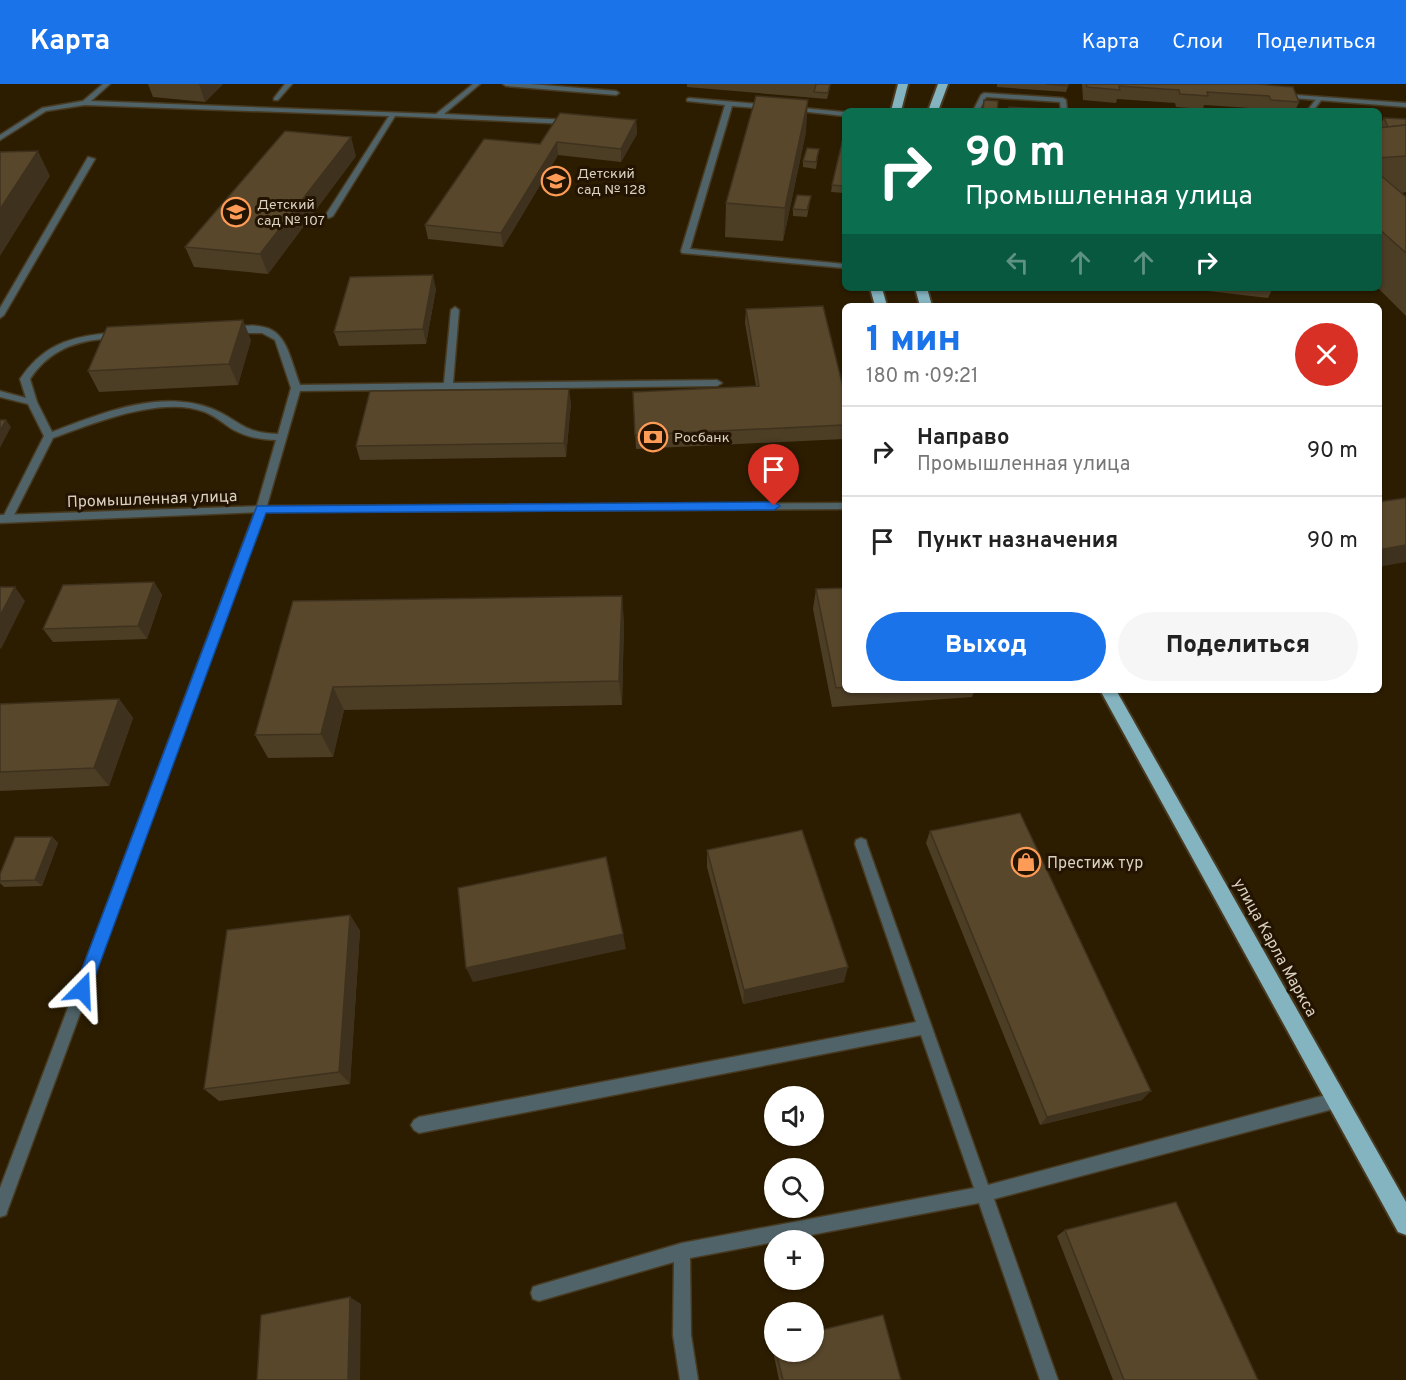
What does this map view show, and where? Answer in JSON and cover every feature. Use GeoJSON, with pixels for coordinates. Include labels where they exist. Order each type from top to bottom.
{"type":"FeatureCollection","features":[{"type":"Feature","properties":{"kind":"highway"},"geometry":{"type":"LineString","coordinates":[[897,108],[903,84]]}},
{"type":"Feature","properties":{"kind":"highway"},"geometry":{"type":"LineString","coordinates":[[934,108],[942,84]]}},
{"type":"Feature","properties":{"kind":"highway","name":"улица Карла Маркса"},"geometry":{"type":"LineString","coordinates":[[1110,693],[1406,1224]]}},
{"type":"Feature","properties":{"kind":"street"},"geometry":{"type":"LineString","coordinates":[[85,103],[107,84]]}},
{"type":"Feature","properties":{"kind":"street"},"geometry":{"type":"LineString","coordinates":[[276,99],[289,84]]}},
{"type":"Feature","properties":{"kind":"street"},"geometry":{"type":"LineString","coordinates":[[438,116],[477,84]]}},
{"type":"Feature","properties":{"kind":"street"},"geometry":{"type":"LineString","coordinates":[[506,84],[616,93]]}},
{"type":"Feature","properties":{"kind":"street"},"geometry":{"type":"LineString","coordinates":[[978,108],[984,95],[1063,100],[1064,108]]}},
{"type":"Feature","properties":{"kind":"street"},"geometry":{"type":"LineString","coordinates":[[1273,96],[1406,105]]}},
{"type":"Feature","properties":{"kind":"street"},"geometry":{"type":"LineString","coordinates":[[1312,108],[1319,99]]}},
{"type":"Feature","properties":{"kind":"street"},"geometry":{"type":"LineString","coordinates":[[689,100],[774,108]]}},
{"type":"Feature","properties":{"kind":"street"},"geometry":{"type":"LineString","coordinates":[[0,138],[44,109],[85,103],[581,123]]}},
{"type":"Feature","properties":{"kind":"street"},"geometry":{"type":"LineString","coordinates":[[729,103],[685,251],[842,266]]}},
{"type":"Feature","properties":{"kind":"street"},"geometry":{"type":"LineString","coordinates":[[785,109],[842,114]]}},
{"type":"Feature","properties":{"kind":"street"},"geometry":{"type":"LineString","coordinates":[[329,216],[393,115]]}},
{"type":"Feature","properties":{"kind":"street"},"geometry":{"type":"LineString","coordinates":[[0,128],[9,131]]}},
{"type":"Feature","properties":{"kind":"street"},"geometry":{"type":"LineString","coordinates":[[0,315],[91,159]]}},
{"type":"Feature","properties":{"kind":"street"},"geometry":{"type":"LineString","coordinates":[[448,386],[455,310]]}},
{"type":"Feature","properties":{"kind":"street"},"geometry":{"type":"LineString","coordinates":[[0,1209],[261,509],[296,388],[279,339],[275,334],[256,329],[221,331]]}},
{"type":"Feature","properties":{"kind":"street"},"geometry":{"type":"LineString","coordinates":[[49,436],[32,402],[26,380],[32,367],[47,354],[89,336],[125,335]]}},
{"type":"Feature","properties":{"kind":"street"},"geometry":{"type":"LineString","coordinates":[[296,388],[717,383]]}},
{"type":"Feature","properties":{"kind":"street"},"geometry":{"type":"LineString","coordinates":[[0,394],[32,402]]}},
{"type":"Feature","properties":{"kind":"street"},"geometry":{"type":"LineString","coordinates":[[3,519],[49,436],[90,421],[136,409],[187,405],[203,408],[256,436],[282,437]]}},
{"type":"Feature","properties":{"kind":"street","name":"Промышленная улица"},"geometry":{"type":"LineString","coordinates":[[3,519],[261,509],[842,506]]}},
{"type":"Feature","properties":{"kind":"street"},"geometry":{"type":"LineString","coordinates":[[861,844],[1049,1380]]}},
{"type":"Feature","properties":{"kind":"street"},"geometry":{"type":"LineString","coordinates":[[419,1125],[925,1027]]}},
{"type":"Feature","properties":{"kind":"street"},"geometry":{"type":"LineString","coordinates":[[539,1293],[682,1251],[984,1194],[1337,1100]]}},
{"type":"Feature","properties":{"kind":"street"},"geometry":{"type":"LineString","coordinates":[[682,1251],[682,1335],[689,1380]]}},
{"type":"Feature","properties":{"kind":"building"},"geometry":{"type":"Polygon","coordinates":[[[816,84],[830,84],[828,93],[814,92],[816,84]]]}},
{"type":"Feature","properties":{"kind":"building"},"geometry":{"type":"Polygon","coordinates":[[[1086,84],[1256,84],[1293,87],[1299,102],[1271,100],[1269,96],[1207,92],[1208,96],[1180,94],[1179,90],[1119,86],[1120,90],[1087,87],[1086,84]]]}},
{"type":"Feature","properties":{"kind":"building"},"geometry":{"type":"Polygon","coordinates":[[[756,96],[808,100],[785,208],[726,203],[756,96]]]}},
{"type":"Feature","properties":{"kind":"building"},"geometry":{"type":"Polygon","coordinates":[[[984,100],[998,101],[997,108],[983,108],[984,100]]]}},
{"type":"Feature","properties":{"kind":"building"},"geometry":{"type":"Polygon","coordinates":[[[560,113],[636,120],[621,149],[557,142],[501,233],[425,225],[484,139],[540,144],[560,113]]]}},
{"type":"Feature","properties":{"kind":"building"},"geometry":{"type":"Polygon","coordinates":[[[1384,118],[1406,119],[1406,125],[1388,127],[1384,118]]]}},
{"type":"Feature","properties":{"kind":"building"},"geometry":{"type":"Polygon","coordinates":[[[1406,125],[1406,156],[1382,158],[1382,128],[1406,125]]]}},
{"type":"Feature","properties":{"kind":"building"},"geometry":{"type":"Polygon","coordinates":[[[285,131],[351,137],[260,254],[185,247],[285,131]]]}},
{"type":"Feature","properties":{"kind":"building"},"geometry":{"type":"Polygon","coordinates":[[[842,142],[842,186],[832,185],[842,142]]]}},
{"type":"Feature","properties":{"kind":"building"},"geometry":{"type":"Polygon","coordinates":[[[807,148],[819,149],[816,162],[803,161],[807,148]]]}},
{"type":"Feature","properties":{"kind":"building"},"geometry":{"type":"Polygon","coordinates":[[[38,151],[0,209],[0,152],[38,151]]]}},
{"type":"Feature","properties":{"kind":"building"},"geometry":{"type":"Polygon","coordinates":[[[1382,176],[1406,197],[1406,253],[1382,232],[1382,176]]]}},
{"type":"Feature","properties":{"kind":"building"},"geometry":{"type":"Polygon","coordinates":[[[797,195],[811,196],[807,210],[793,209],[797,195]]]}},
{"type":"Feature","properties":{"kind":"building"},"geometry":{"type":"Polygon","coordinates":[[[433,275],[423,329],[334,332],[350,277],[433,275]]]}},
{"type":"Feature","properties":{"kind":"building"},"geometry":{"type":"Polygon","coordinates":[[[823,306],[842,383],[842,425],[635,435],[633,392],[759,386],[746,309],[823,306]]]}},
{"type":"Feature","properties":{"kind":"building"},"geometry":{"type":"Polygon","coordinates":[[[243,320],[229,364],[88,371],[107,327],[243,320]]]}},
{"type":"Feature","properties":{"kind":"building"},"geometry":{"type":"Polygon","coordinates":[[[569,389],[564,443],[356,446],[370,391],[569,389]]]}},
{"type":"Feature","properties":{"kind":"building"},"geometry":{"type":"Polygon","coordinates":[[[0,420],[6,420],[0,431],[0,420]]]}},
{"type":"Feature","properties":{"kind":"building"},"geometry":{"type":"Polygon","coordinates":[[[1406,498],[1406,545],[1382,549],[1382,501],[1406,498]]]}},
{"type":"Feature","properties":{"kind":"building"},"geometry":{"type":"Polygon","coordinates":[[[154,582],[138,626],[43,629],[63,585],[154,582]]]}},
{"type":"Feature","properties":{"kind":"building"},"geometry":{"type":"Polygon","coordinates":[[[0,587],[15,587],[0,616],[0,587]]]}},
{"type":"Feature","properties":{"kind":"building"},"geometry":{"type":"Polygon","coordinates":[[[842,588],[842,687],[836,688],[816,589],[842,588]]]}},
{"type":"Feature","properties":{"kind":"building"},"geometry":{"type":"Polygon","coordinates":[[[622,596],[619,681],[333,687],[321,734],[255,735],[293,601],[622,596]]]}},
{"type":"Feature","properties":{"kind":"building"},"geometry":{"type":"Polygon","coordinates":[[[119,699],[94,768],[0,772],[0,704],[119,699]]]}},
{"type":"Feature","properties":{"kind":"building"},"geometry":{"type":"Polygon","coordinates":[[[1020,813],[1151,1091],[1047,1117],[930,831],[1020,813]]]}},
{"type":"Feature","properties":{"kind":"building"},"geometry":{"type":"Polygon","coordinates":[[[802,830],[848,967],[744,990],[707,850],[802,830]]]}},
{"type":"Feature","properties":{"kind":"building"},"geometry":{"type":"Polygon","coordinates":[[[15,837],[52,837],[35,880],[0,881],[0,874],[15,837]]]}},
{"type":"Feature","properties":{"kind":"building"},"geometry":{"type":"Polygon","coordinates":[[[606,857],[623,934],[466,968],[458,888],[606,857]]]}},
{"type":"Feature","properties":{"kind":"building"},"geometry":{"type":"Polygon","coordinates":[[[350,915],[339,1072],[204,1089],[227,930],[350,915]]]}},
{"type":"Feature","properties":{"kind":"building"},"geometry":{"type":"Polygon","coordinates":[[[1176,1202],[1258,1380],[1124,1380],[1065,1230],[1176,1202]]]}},
{"type":"Feature","properties":{"kind":"building"},"geometry":{"type":"Polygon","coordinates":[[[350,1297],[348,1380],[257,1380],[261,1315],[350,1297]]]}},
{"type":"Feature","properties":{"kind":"building"},"geometry":{"type":"Polygon","coordinates":[[[883,1315],[901,1380],[783,1380],[778,1362],[824,1362],[824,1329],[883,1315]]]}},
{"type":"Feature","properties":{"kind":"place","name":"Детский сад № 128"},"geometry":{"type":"Point","coordinates":[556,181]}},
{"type":"Feature","properties":{"kind":"place","name":"Детский сад № 107"},"geometry":{"type":"Point","coordinates":[236,212]}},
{"type":"Feature","properties":{"kind":"place","name":"Росбанк"},"geometry":{"type":"Point","coordinates":[653,437]}},
{"type":"Feature","properties":{"kind":"place","name":"Престиж тур"},"geometry":{"type":"Point","coordinates":[1026,862]}},
{"type":"Feature","properties":{"kind":"route"},"geometry":{"type":"LineString","coordinates":[[82,990],[261,509],[774,506]]}}]}
